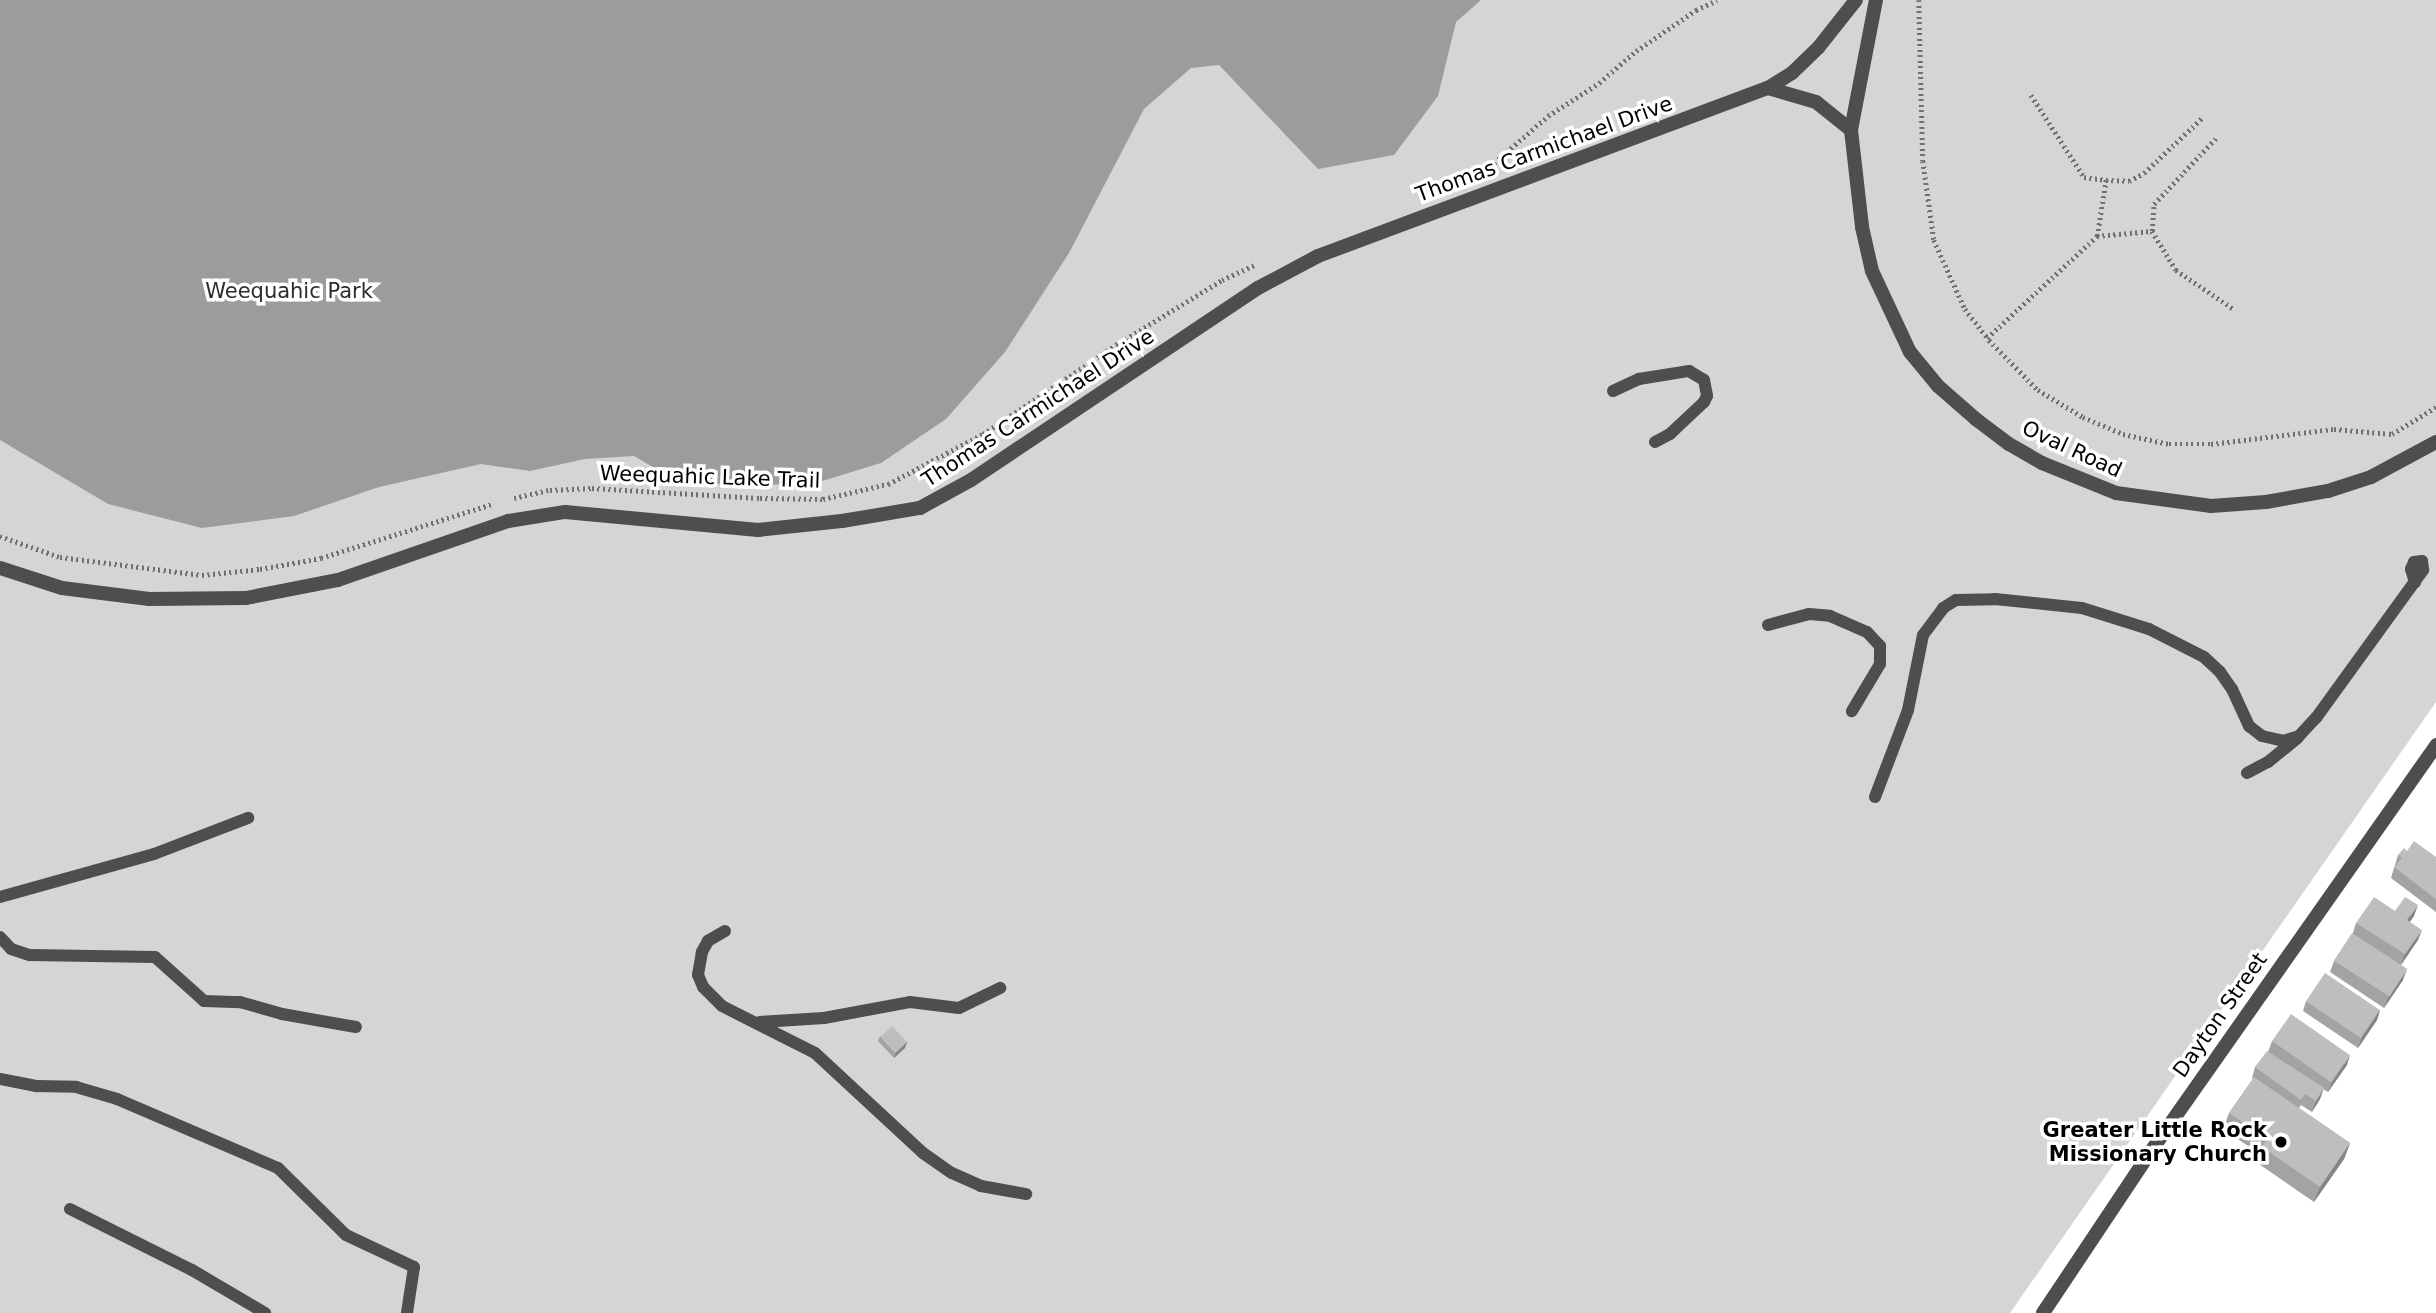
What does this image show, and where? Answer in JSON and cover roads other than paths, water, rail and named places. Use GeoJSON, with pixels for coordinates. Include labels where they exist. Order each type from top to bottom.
{"type":"FeatureCollection","features":[{"type":"Feature","properties":{"kind":"street","name":"Thomas Carmichael Drive"},"geometry":{"type":"LineString","coordinates":[[0,568],[62,588],[149,599],[246,598],[338,580],[508,520],[565,512],[758,530],[842,521],[920,508],[971,480],[1258,288],[1318,256],[1768,88],[1792,73],[1818,48],[1856,0]]}},
{"type":"Feature","properties":{"kind":"street","name":"Oval Road"},"geometry":{"type":"LineString","coordinates":[[1876,0],[1865,45],[1852,130],[1861,227],[1872,271],[1910,352],[1938,386],[1977,420],[2042,463],[2116,494],[2211,506],[2266,502],[2328,491],[2371,477],[2436,442]]}},
{"type":"Feature","properties":{"kind":"street"},"geometry":{"type":"LineString","coordinates":[[1768,88],[1816,102],[1831,111],[1852,130]]}},
{"type":"Feature","properties":{"kind":"street","name":"Dayton Street"},"geometry":{"type":"LineString","coordinates":[[2043,1313],[2149,1154],[2436,745]]}},
{"type":"Feature","properties":{"kind":"lane"},"geometry":{"type":"LineString","coordinates":[[1613,391],[1639,379],[1689,371],[1704,380],[1707,396],[1704,402],[1670,434],[1655,442]]}},
{"type":"Feature","properties":{"kind":"lane"},"geometry":{"type":"LineString","coordinates":[[2246,773],[2268,762],[2316,718],[2415,582]]}},
{"type":"Feature","properties":{"kind":"lane"},"geometry":{"type":"LineString","coordinates":[[1875,797],[1908,710],[1923,635],[1943,608],[1956,600],[1969,598],[2082,608],[2149,629],[2204,657],[2220,672],[2232,689],[2249,726],[2262,736],[2283,741],[2299,736]]}},
{"type":"Feature","properties":{"kind":"lane"},"geometry":{"type":"LineString","coordinates":[[1768,625],[1809,614],[1830,616],[1867,632],[1880,646],[1880,664],[1852,711]]}},
{"type":"Feature","properties":{"kind":"lane"},"geometry":{"type":"LineString","coordinates":[[0,897],[154,854],[248,818]]}},
{"type":"Feature","properties":{"kind":"lane"},"geometry":{"type":"LineString","coordinates":[[725,932],[708,942],[702,952],[698,975],[703,987],[722,1006],[815,1052],[923,1153],[952,1173],[992,1189],[1026,1194]]}},
{"type":"Feature","properties":{"kind":"lane"},"geometry":{"type":"LineString","coordinates":[[0,937],[10,949],[30,955],[155,957],[204,1001],[240,1002],[282,1014],[356,1027]]}},
{"type":"Feature","properties":{"kind":"lane"},"geometry":{"type":"LineString","coordinates":[[752,1022],[792,1022],[910,1002],[959,1008],[984,999],[1000,988]]}},
{"type":"Feature","properties":{"kind":"lane"},"geometry":{"type":"LineString","coordinates":[[0,1079],[37,1086],[76,1087],[117,1099],[278,1168],[346,1235],[414,1267],[407,1313]]}},
{"type":"Feature","properties":{"kind":"lane"},"geometry":{"type":"LineString","coordinates":[[70,1209],[192,1270],[265,1313]]}},
{"type":"Feature","properties":{"kind":"place","name":"Greater Little Rock Missionary Church"},"geometry":{"type":"Point","coordinates":[2281,1142]}},
{"type":"Feature","properties":{"kind":"park label","name":"Weequahic Park"},"geometry":{"type":"Point","coordinates":[289,291]}}]}
